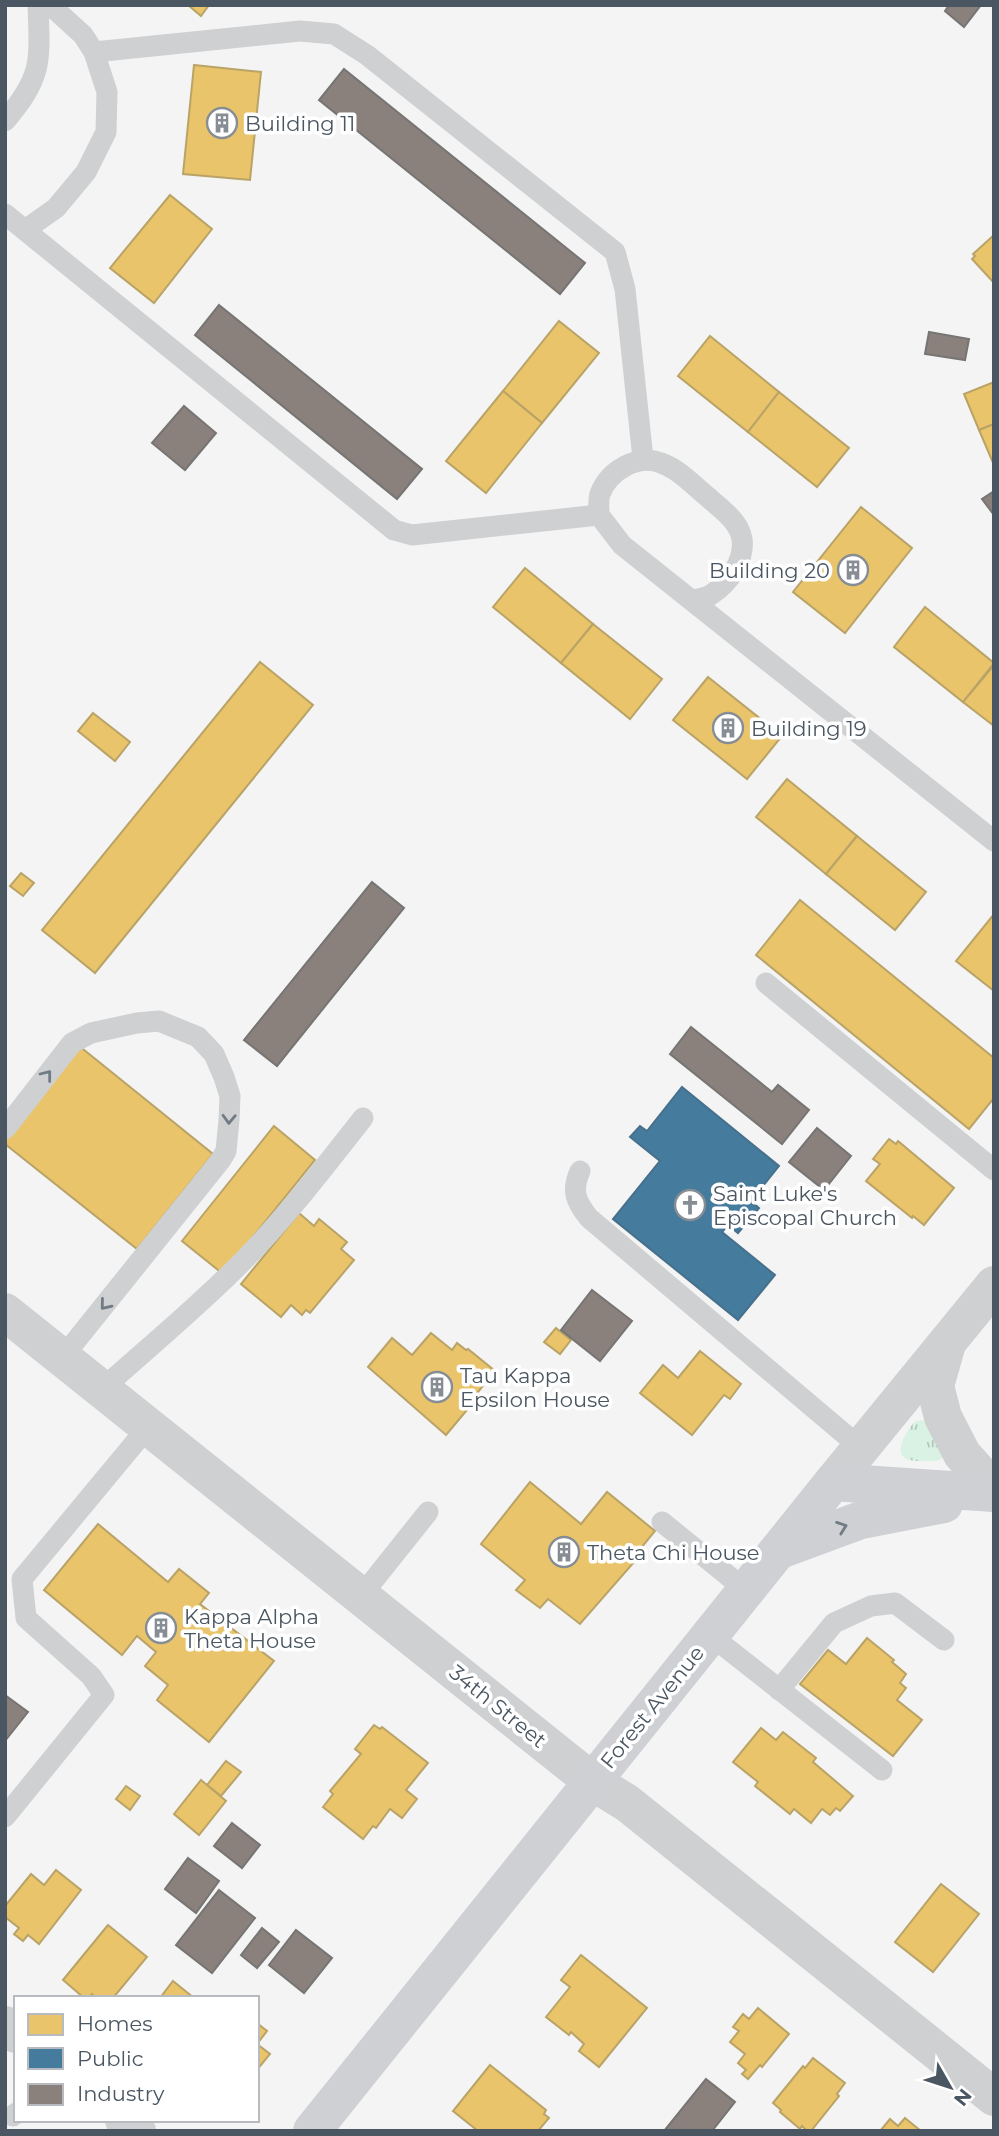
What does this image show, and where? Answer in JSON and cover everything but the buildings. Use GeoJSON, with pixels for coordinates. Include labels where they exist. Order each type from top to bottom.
{"type":"FeatureCollection","features":[{"type":"Feature","properties":{"kind":"main road"},"geometry":{"type":"LineString","coordinates":[[833,1482],[994,1492]]}},
{"type":"Feature","properties":{"kind":"main road","name":"Forest Avenue"},"geometry":{"type":"LineString","coordinates":[[312,2131],[833,1482]]}},
{"type":"Feature","properties":{"kind":"main road"},"geometry":{"type":"LineString","coordinates":[[778,1551],[861,1520],[994,1492]]}},
{"type":"Feature","properties":{"kind":"street","name":"Forest Avenue"},"geometry":{"type":"LineString","coordinates":[[833,1482],[994,1285]]}},
{"type":"Feature","properties":{"kind":"street","name":"34th Street"},"geometry":{"type":"LineString","coordinates":[[5,1312],[593,1782],[627,1803],[994,2097]]}},
{"type":"Feature","properties":{"kind":"street"},"geometry":{"type":"LineString","coordinates":[[947,1342],[935,1386],[943,1417],[962,1454],[994,1492]]}},
{"type":"Feature","properties":{"kind":"lane"},"geometry":{"type":"LineString","coordinates":[[5,121],[23,99],[36,76],[39,51],[38,5]]}},
{"type":"Feature","properties":{"kind":"lane"},"geometry":{"type":"LineString","coordinates":[[25,230],[56,208],[86,172],[106,132],[107,92],[94,52],[83,35],[50,5]]}},
{"type":"Feature","properties":{"kind":"lane"},"geometry":{"type":"LineString","coordinates":[[94,52],[300,32],[334,34],[367,55],[615,252],[625,289],[643,459]]}},
{"type":"Feature","properties":{"kind":"lane"},"geometry":{"type":"LineString","coordinates":[[5,214],[394,530],[412,535],[599,515]]}},
{"type":"Feature","properties":{"kind":"lane"},"geometry":{"type":"LineString","coordinates":[[692,600],[711,595],[729,579],[739,562],[742,540],[733,519],[677,472],[662,463],[643,459],[623,467],[610,478],[600,494],[599,515],[622,545],[994,841]]}},
{"type":"Feature","properties":{"kind":"lane"},"geometry":{"type":"LineString","coordinates":[[766,983],[994,1170]]}},
{"type":"Feature","properties":{"kind":"lane"},"geometry":{"type":"LineString","coordinates":[[5,1129],[72,1043],[91,1033],[137,1023],[159,1021],[198,1037],[214,1054],[230,1096],[226,1151],[62,1358]]}},
{"type":"Feature","properties":{"kind":"lane"},"geometry":{"type":"LineString","coordinates":[[102,1390],[209,1295],[247,1257],[292,1207],[363,1118]]}},
{"type":"Feature","properties":{"kind":"lane"},"geometry":{"type":"LineString","coordinates":[[580,1171],[574,1185],[579,1206],[589,1218],[861,1448]]}},
{"type":"Feature","properties":{"kind":"lane"},"geometry":{"type":"LineString","coordinates":[[5,1817],[104,1695],[91,1676],[26,1618],[22,1579],[149,1427]]}},
{"type":"Feature","properties":{"kind":"lane"},"geometry":{"type":"LineString","coordinates":[[361,1596],[428,1512]]}},
{"type":"Feature","properties":{"kind":"lane"},"geometry":{"type":"LineString","coordinates":[[662,1522],[747,1591]]}},
{"type":"Feature","properties":{"kind":"lane"},"geometry":{"type":"LineString","coordinates":[[779,1690],[834,1623],[871,1606],[895,1603],[944,1640]]}},
{"type":"Feature","properties":{"kind":"lane"},"geometry":{"type":"LineString","coordinates":[[710,1635],[881,1770]]}},
{"type":"Feature","properties":{"kind":"green space"},"geometry":{"type":"Polygon","coordinates":[[[923,1420],[928,1424],[943,1455],[942,1459],[910,1460],[901,1453],[903,1441],[914,1422],[923,1420]]]}},
{"type":"Feature","properties":{"kind":"place","name":"Building 11"},"geometry":{"type":"Point","coordinates":[222,123]}},
{"type":"Feature","properties":{"kind":"place","name":"Building 20"},"geometry":{"type":"Point","coordinates":[853,570]}},
{"type":"Feature","properties":{"kind":"place","name":"Building 19"},"geometry":{"type":"Point","coordinates":[728,728]}},
{"type":"Feature","properties":{"kind":"place","name":"Saint Luke's Episcopal Church"},"geometry":{"type":"Point","coordinates":[690,1205]}},
{"type":"Feature","properties":{"kind":"place","name":"Tau Kappa Epsilon House"},"geometry":{"type":"Point","coordinates":[437,1387]}},
{"type":"Feature","properties":{"kind":"place","name":"Theta Chi House"},"geometry":{"type":"Point","coordinates":[564,1552]}},
{"type":"Feature","properties":{"kind":"place","name":"Kappa Alpha Theta House"},"geometry":{"type":"Point","coordinates":[161,1628]}}]}
